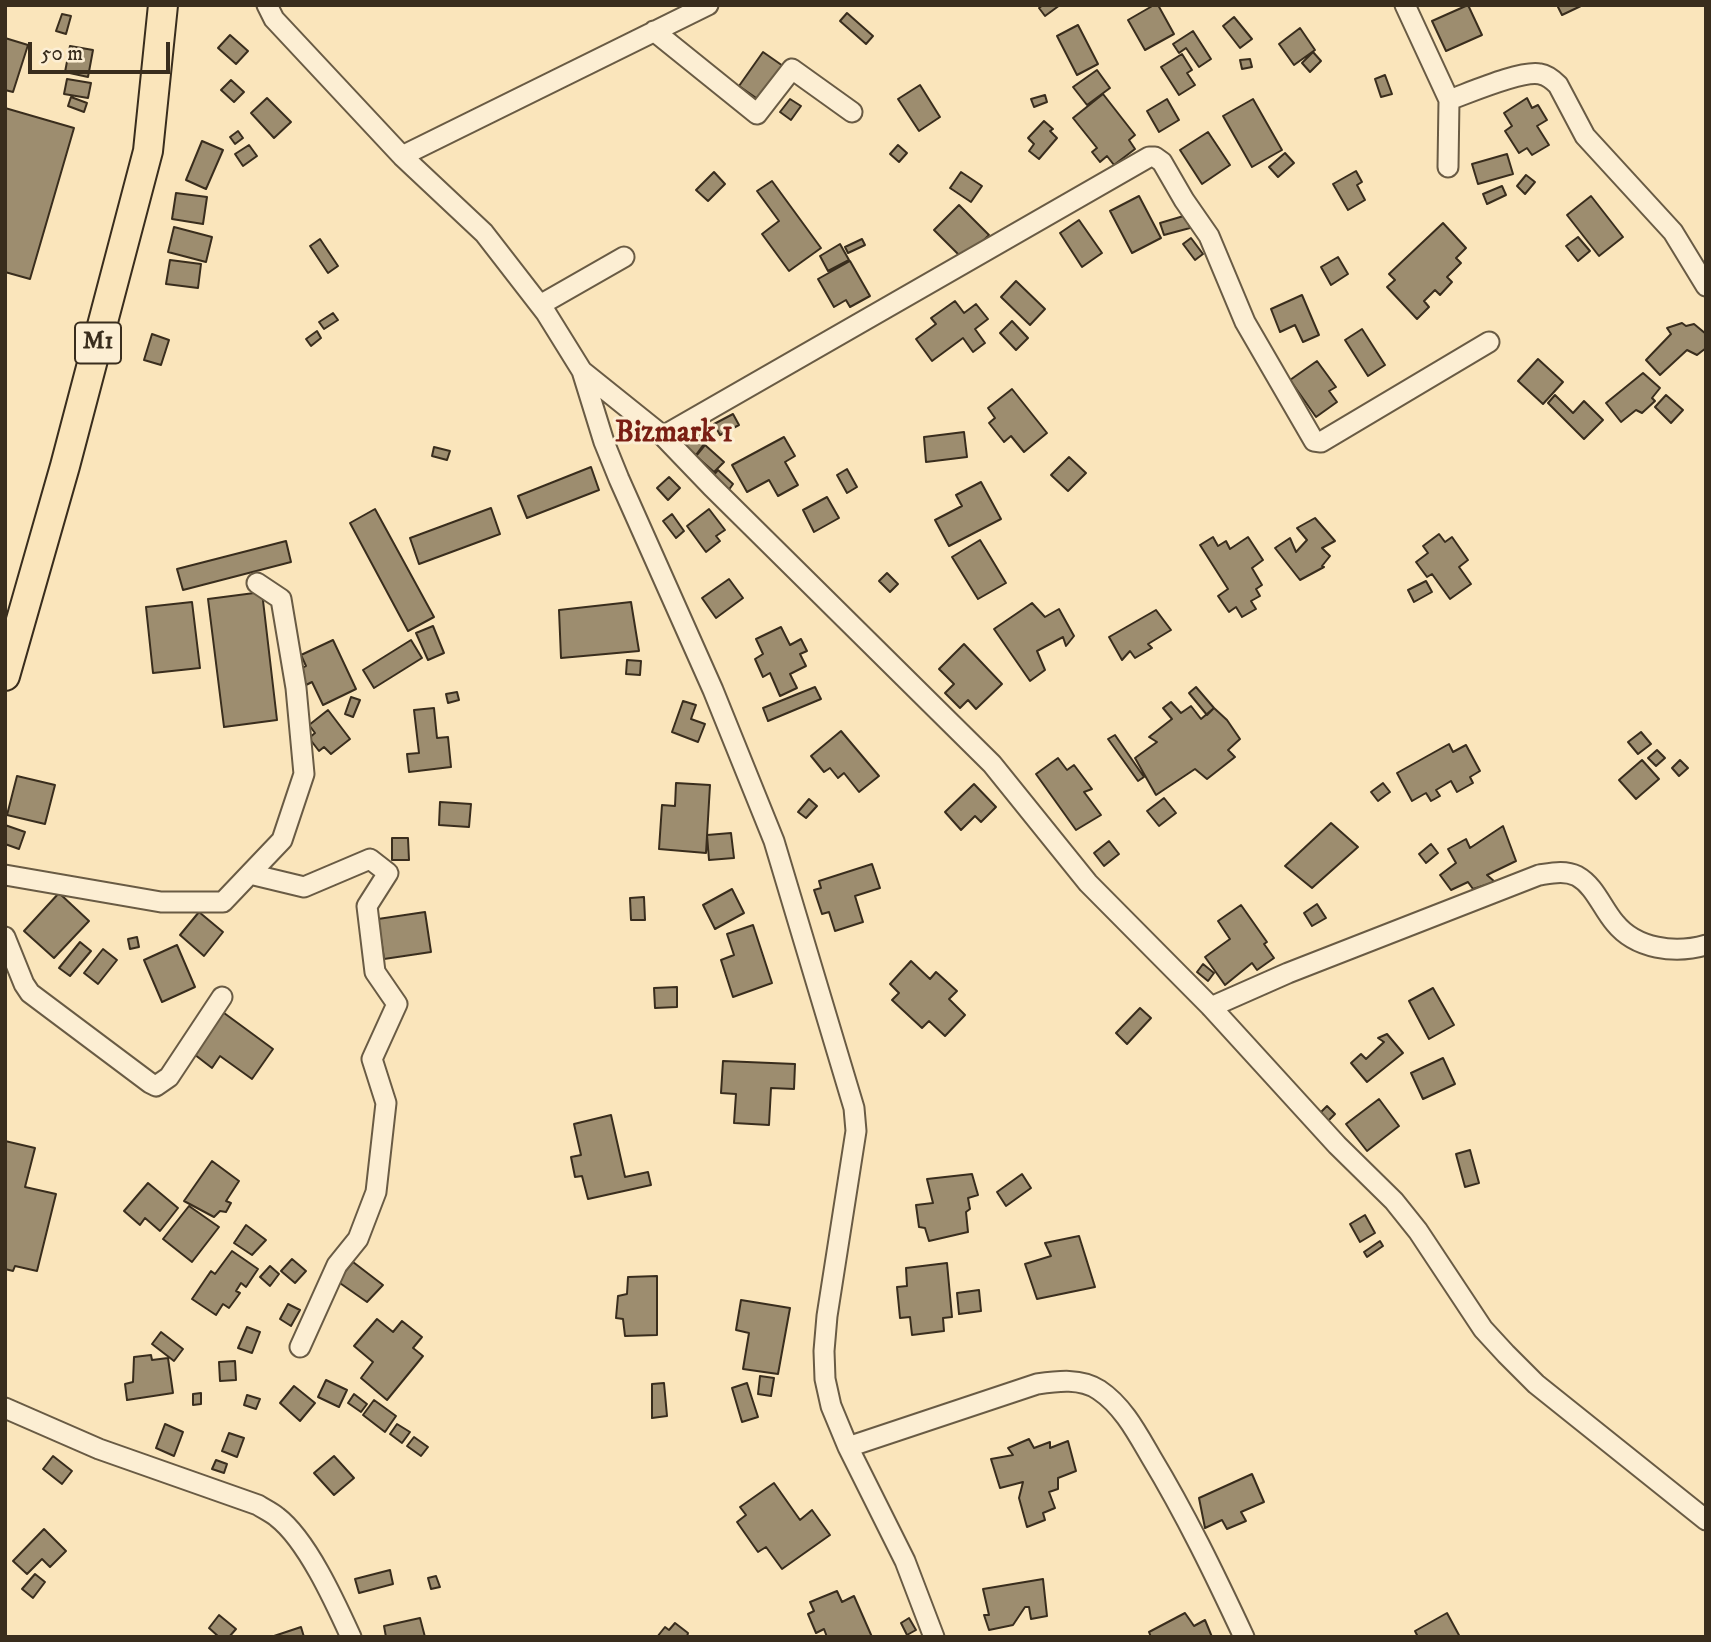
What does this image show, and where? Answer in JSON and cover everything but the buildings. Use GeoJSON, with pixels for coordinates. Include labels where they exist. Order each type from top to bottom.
{"type":"FeatureCollection","features":[{"type":"Feature","properties":{"kind":"highway","name":"M1"},"geometry":{"type":"LineString","coordinates":[[5,676],[65,466],[148,152],[163,5]]}},
{"type":"Feature","properties":{"kind":"street"},"geometry":{"type":"LineString","coordinates":[[267,5],[274,19],[402,156],[484,233],[540,305],[582,371],[604,442],[619,479],[713,690],[774,841],[855,1108],[856,1130],[824,1351],[825,1379],[831,1406],[848,1447],[905,1561],[936,1634]]}},
{"type":"Feature","properties":{"kind":"street"},"geometry":{"type":"LineString","coordinates":[[402,156],[708,5]]}},
{"type":"Feature","properties":{"kind":"street"},"geometry":{"type":"LineString","coordinates":[[1405,5],[1448,100],[1448,167]]}},
{"type":"Feature","properties":{"kind":"street"},"geometry":{"type":"LineString","coordinates":[[654,31],[757,114],[792,69],[852,111]]}},
{"type":"Feature","properties":{"kind":"street"},"geometry":{"type":"LineString","coordinates":[[1448,100],[1528,73],[1545,75],[1552,79],[1558,85],[1585,136],[1673,232],[1706,286]]}},
{"type":"Feature","properties":{"kind":"street"},"geometry":{"type":"LineString","coordinates":[[663,436],[1149,157],[1156,157],[1162,162],[1184,201],[1209,236],[1245,322],[1314,441],[1321,442],[1489,342]]}},
{"type":"Feature","properties":{"kind":"street"},"geometry":{"type":"LineString","coordinates":[[540,305],[624,257]]}},
{"type":"Feature","properties":{"kind":"street"},"geometry":{"type":"LineString","coordinates":[[582,371],[663,436],[719,495],[992,764],[1088,883],[1211,1007],[1337,1145],[1394,1201],[1418,1231],[1483,1329],[1506,1354],[1536,1384],[1706,1520]]}},
{"type":"Feature","properties":{"kind":"street"},"geometry":{"type":"LineString","coordinates":[[5,875],[161,902],[223,902],[282,840],[303,774],[296,688],[281,599],[257,583]]}},
{"type":"Feature","properties":{"kind":"street"},"geometry":{"type":"LineString","coordinates":[[250,874],[304,887],[370,859],[388,873],[367,906],[375,972],[397,1004],[372,1059],[386,1103],[376,1192],[358,1239],[337,1265],[300,1347]]}},
{"type":"Feature","properties":{"kind":"street"},"geometry":{"type":"LineString","coordinates":[[1211,1007],[1288,973],[1539,875],[1560,872],[1577,876],[1591,888],[1616,925],[1631,937],[1649,946],[1668,949],[1706,945]]}},
{"type":"Feature","properties":{"kind":"street"},"geometry":{"type":"LineString","coordinates":[[5,937],[30,993],[156,1086],[169,1077],[222,997]]}},
{"type":"Feature","properties":{"kind":"street"},"geometry":{"type":"LineString","coordinates":[[848,1447],[1037,1384],[1079,1382],[1098,1389],[1116,1404],[1164,1478],[1202,1547],[1244,1637]]}},
{"type":"Feature","properties":{"kind":"street"},"geometry":{"type":"LineString","coordinates":[[5,1408],[99,1449],[258,1505],[277,1517],[293,1533],[323,1580],[351,1637]]}},
{"type":"Feature","properties":{"kind":"district","name":"Bizmark 1"},"geometry":{"type":"Point","coordinates":[674,435]}}]}
